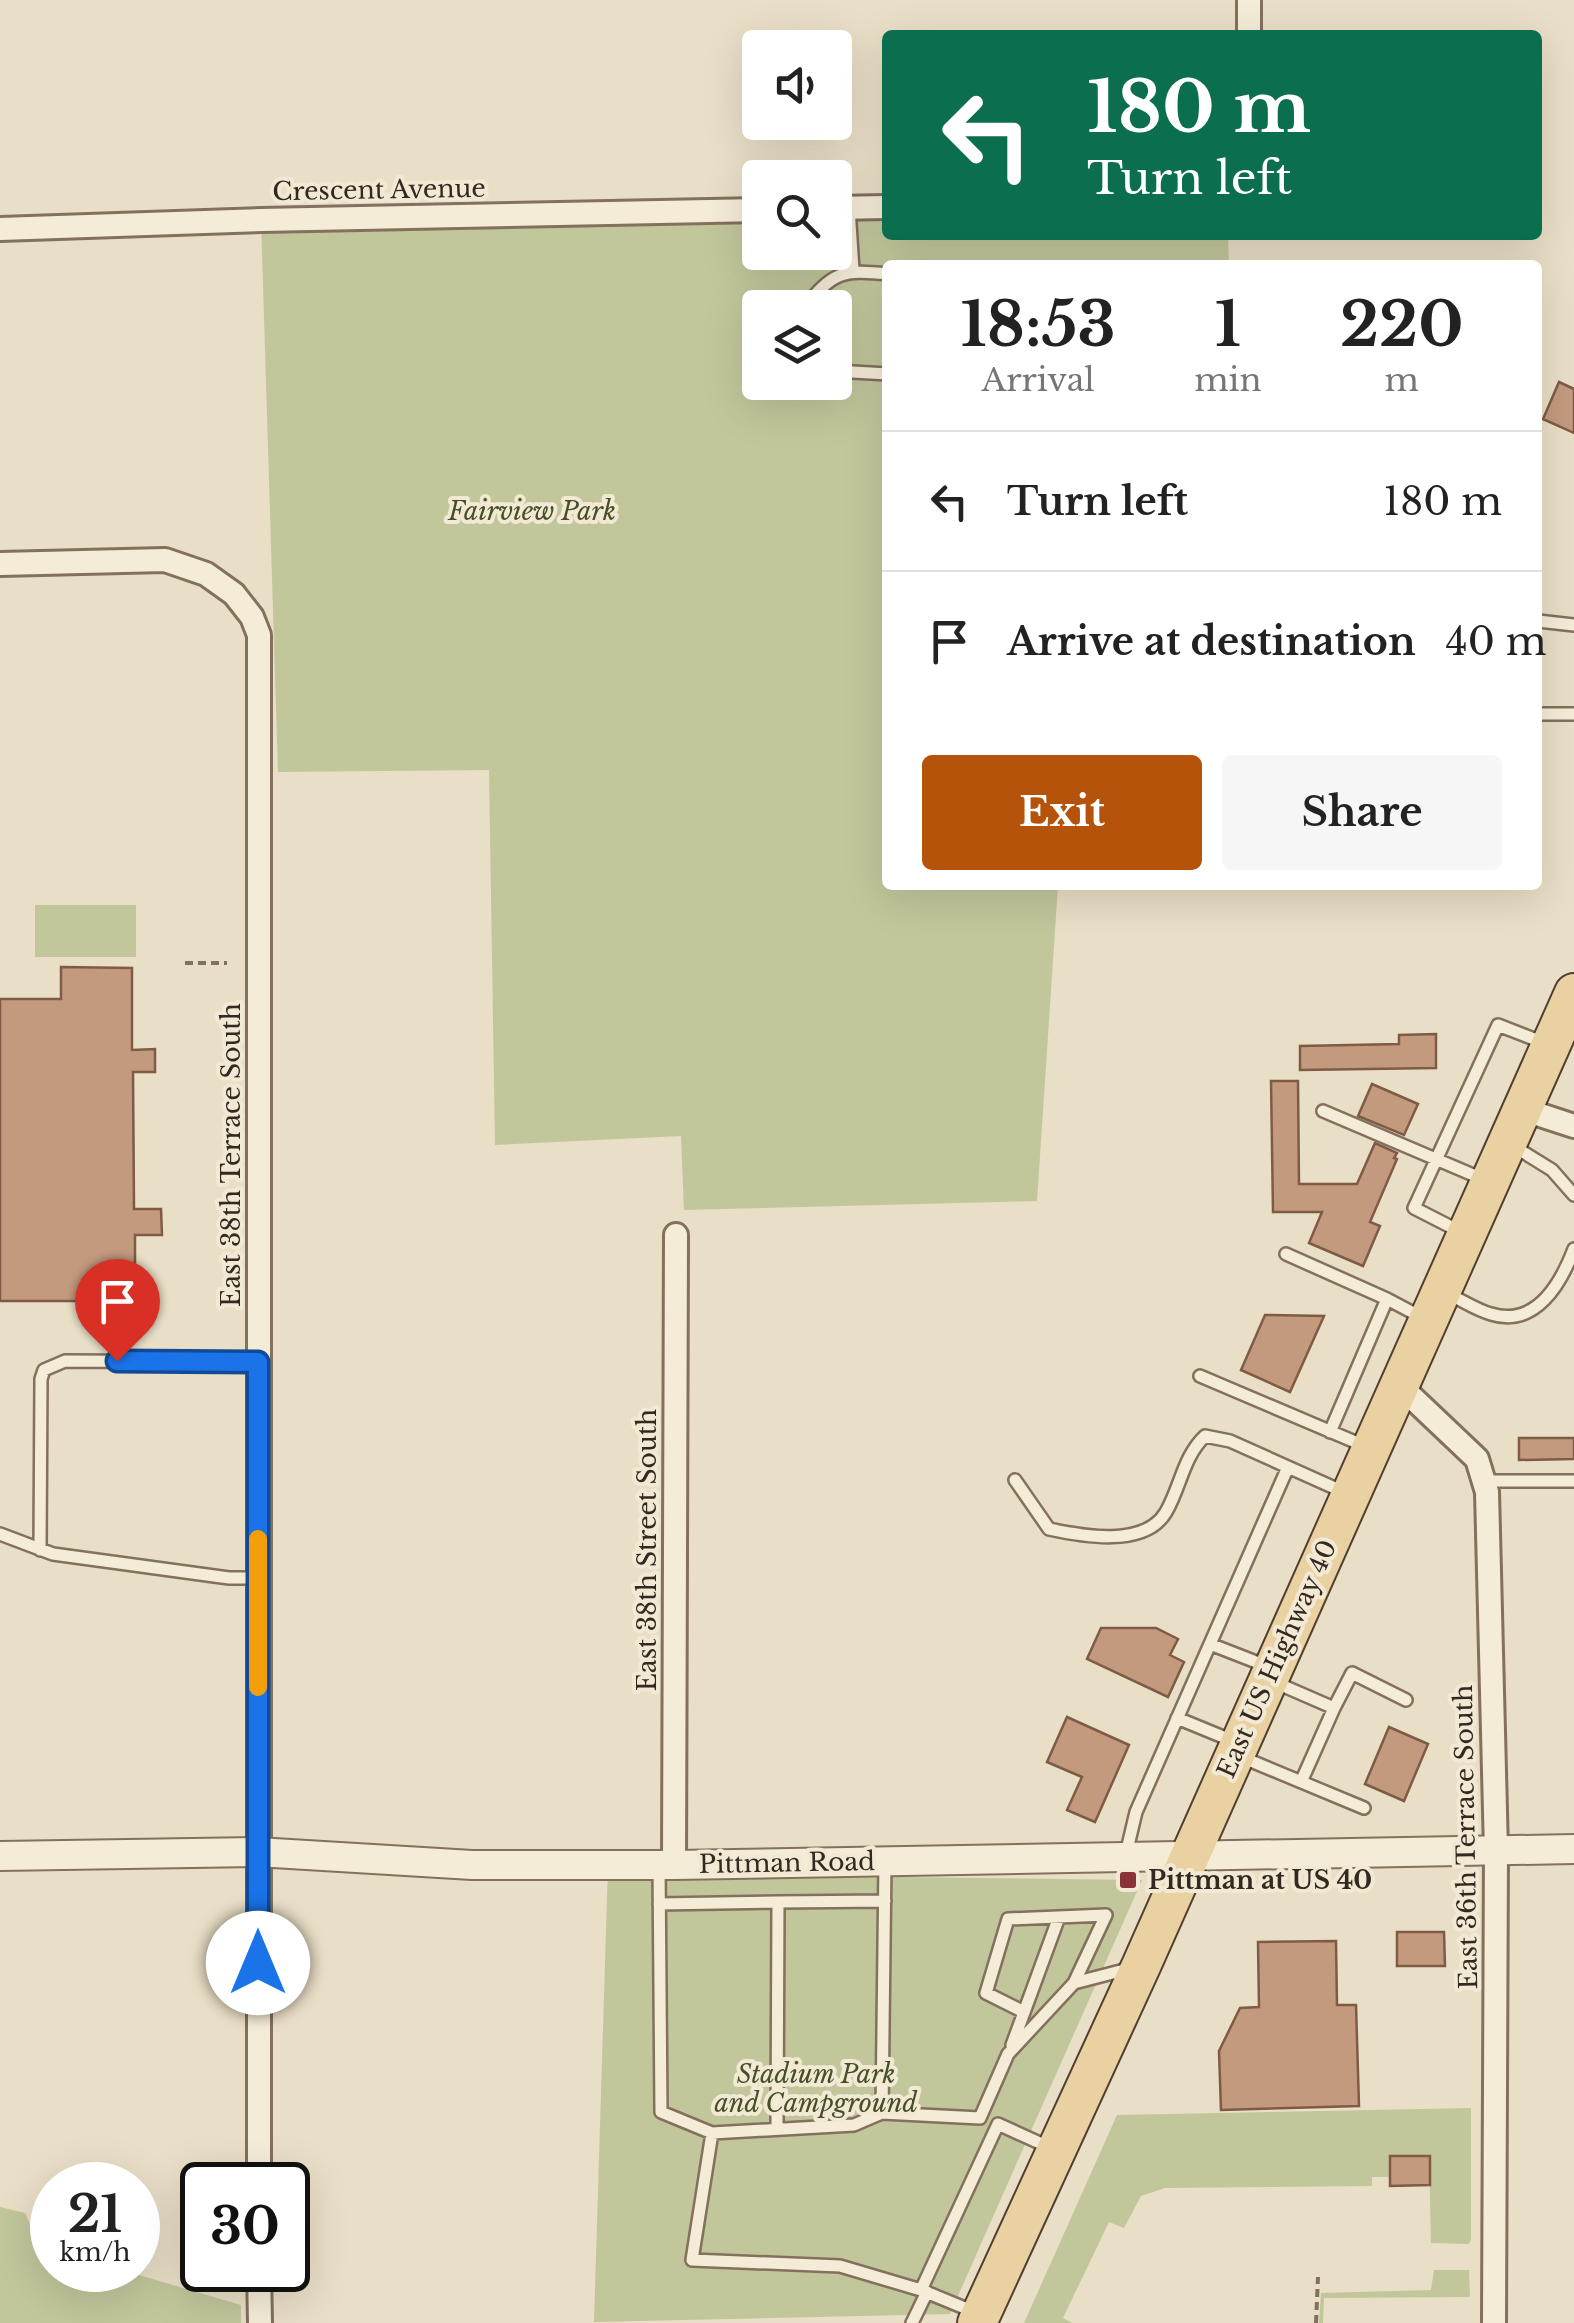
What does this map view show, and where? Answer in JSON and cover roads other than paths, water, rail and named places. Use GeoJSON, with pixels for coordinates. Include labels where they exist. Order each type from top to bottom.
{"type":"FeatureCollection","features":[{"type":"Feature","properties":{"kind":"main road","name":"East US Highway 40"},"geometry":{"type":"LineString","coordinates":[[979,2319],[1142,1966],[1574,993]]}},
{"type":"Feature","properties":{"kind":"street"},"geometry":{"type":"LineString","coordinates":[[1249,0],[1249,30]]}},
{"type":"Feature","properties":{"kind":"street"},"geometry":{"type":"LineString","coordinates":[[852,208],[882,208]]}},
{"type":"Feature","properties":{"kind":"street","name":"Crescent Avenue"},"geometry":{"type":"LineString","coordinates":[[0,229],[742,210]]}},
{"type":"Feature","properties":{"kind":"street","name":"East 38th Terrace South"},"geometry":{"type":"LineString","coordinates":[[0,564],[165,560],[206,574],[234,594],[259,635],[259,2162]]}},
{"type":"Feature","properties":{"kind":"street"},"geometry":{"type":"LineString","coordinates":[[1514,1126],[1574,1126]]}},
{"type":"Feature","properties":{"kind":"street","name":"East 38th Street South"},"geometry":{"type":"LineString","coordinates":[[666,1865],[676,1235]]}},
{"type":"Feature","properties":{"kind":"street","name":"East 36th Terrace South"},"geometry":{"type":"LineString","coordinates":[[1399,1384],[1477,1459],[1488,1492],[1496,1851],[1494,2323]]}},
{"type":"Feature","properties":{"kind":"street","name":"Pittman Road"},"geometry":{"type":"LineString","coordinates":[[0,1856],[257,1852],[472,1865],[666,1865],[1574,1849]]}},
{"type":"Feature","properties":{"kind":"street"},"geometry":{"type":"LineString","coordinates":[[259,2292],[260,2323]]}},
{"type":"Feature","properties":{"kind":"lane"},"geometry":{"type":"LineString","coordinates":[[852,264],[853,270]]}},
{"type":"Feature","properties":{"kind":"lane"},"geometry":{"type":"LineString","coordinates":[[819,290],[825,282],[853,270],[882,273]]}},
{"type":"Feature","properties":{"kind":"lane"},"geometry":{"type":"LineString","coordinates":[[852,372],[882,374]]}},
{"type":"Feature","properties":{"kind":"lane"},"geometry":{"type":"LineString","coordinates":[[1542,621],[1574,625]]}},
{"type":"Feature","properties":{"kind":"lane"},"geometry":{"type":"LineString","coordinates":[[1542,714],[1574,714]]}},
{"type":"Feature","properties":{"kind":"lane"},"geometry":{"type":"LineString","coordinates":[[1465,1234],[1414,1208],[1498,1024],[1550,1045]]}},
{"type":"Feature","properties":{"kind":"lane"},"geometry":{"type":"LineString","coordinates":[[1322,1111],[1489,1182]]}},
{"type":"Feature","properties":{"kind":"lane"},"geometry":{"type":"LineString","coordinates":[[1514,1126],[1574,1196]]}},
{"type":"Feature","properties":{"kind":"lane"},"geometry":{"type":"LineString","coordinates":[[1286,1254],[1387,1299],[1495,1316],[1523,1313],[1546,1300],[1566,1271],[1574,1249]]}},
{"type":"Feature","properties":{"kind":"lane"},"geometry":{"type":"LineString","coordinates":[[1330,1432],[1387,1299]]}},
{"type":"Feature","properties":{"kind":"lane"},"geometry":{"type":"LineString","coordinates":[[40,1550],[44,1370],[65,1361],[258,1362]]}},
{"type":"Feature","properties":{"kind":"lane"},"geometry":{"type":"LineString","coordinates":[[1200,1376],[1370,1449]]}},
{"type":"Feature","properties":{"kind":"lane"},"geometry":{"type":"LineString","coordinates":[[1015,1480],[1049,1530],[1109,1538],[1152,1525],[1164,1515],[1193,1448],[1205,1436],[1230,1441],[1350,1494]]}},
{"type":"Feature","properties":{"kind":"lane"},"geometry":{"type":"LineString","coordinates":[[1125,1859],[1136,1812],[1288,1467]]}},
{"type":"Feature","properties":{"kind":"lane"},"geometry":{"type":"LineString","coordinates":[[1484,1481],[1574,1481]]}},
{"type":"Feature","properties":{"kind":"lane"},"geometry":{"type":"LineString","coordinates":[[0,1534],[40,1550],[229,1578],[258,1578]]}},
{"type":"Feature","properties":{"kind":"lane"},"geometry":{"type":"LineString","coordinates":[[1210,1644],[1334,1708]]}},
{"type":"Feature","properties":{"kind":"lane"},"geometry":{"type":"LineString","coordinates":[[1300,1782],[1352,1673],[1406,1700]]}},
{"type":"Feature","properties":{"kind":"lane"},"geometry":{"type":"LineString","coordinates":[[1177,1718],[1300,1782],[1364,1808]]}},
{"type":"Feature","properties":{"kind":"lane"},"geometry":{"type":"LineString","coordinates":[[882,2113],[886,1862]]}},
{"type":"Feature","properties":{"kind":"lane"},"geometry":{"type":"LineString","coordinates":[[666,1865],[659,1904],[661,2112],[712,2133],[854,2124],[882,2113],[980,2118],[1056,2151]]}},
{"type":"Feature","properties":{"kind":"lane"},"geometry":{"type":"LineString","coordinates":[[659,1904],[885,1900]]}},
{"type":"Feature","properties":{"kind":"lane"},"geometry":{"type":"LineString","coordinates":[[777,2129],[778,1902]]}},
{"type":"Feature","properties":{"kind":"lane"},"geometry":{"type":"LineString","coordinates":[[1008,2054],[1074,1982],[1106,1915],[1008,1919],[986,1993],[1024,2012]]}},
{"type":"Feature","properties":{"kind":"lane"},"geometry":{"type":"LineString","coordinates":[[980,2118],[1059,1916]]}},
{"type":"Feature","properties":{"kind":"lane"},"geometry":{"type":"LineString","coordinates":[[1074,1982],[1142,1966]]}},
{"type":"Feature","properties":{"kind":"lane"},"geometry":{"type":"LineString","coordinates":[[912,2323],[998,2124]]}},
{"type":"Feature","properties":{"kind":"lane"},"geometry":{"type":"LineString","coordinates":[[712,2133],[692,2260],[840,2266],[924,2291],[979,2319]]}},
{"type":"Feature","properties":{"kind":"place","name":"Pittman at US 40"},"geometry":{"type":"Point","coordinates":[1128,1880]}},
{"type":"Feature","properties":{"kind":"park label","name":"Fairview Park"},"geometry":{"type":"Point","coordinates":[532,511]}},
{"type":"Feature","properties":{"kind":"park label","name":"Stadium Park and Campground"},"geometry":{"type":"Point","coordinates":[816,2088]}}]}
